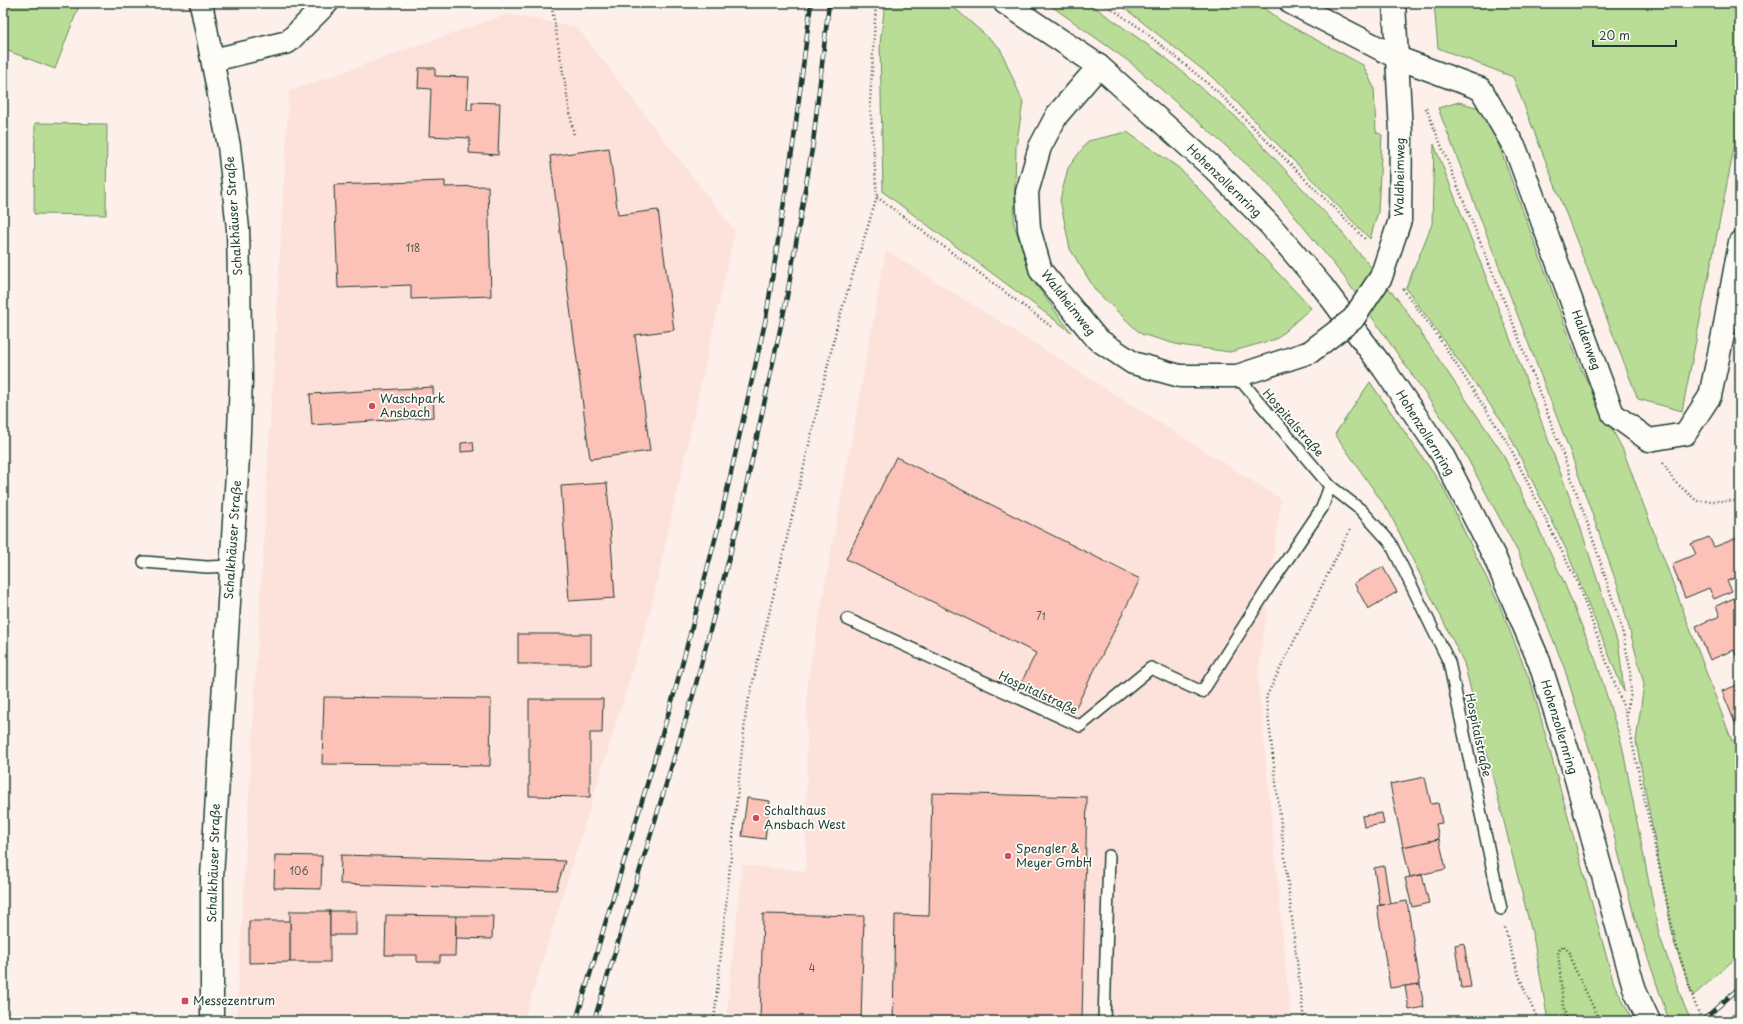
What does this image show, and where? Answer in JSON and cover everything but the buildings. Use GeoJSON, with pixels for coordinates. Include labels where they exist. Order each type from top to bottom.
{"type":"FeatureCollection","features":[{"type":"Feature","properties":{"kind":"street","name":"Schalkhäuser Straße"},"geometry":{"type":"LineString","coordinates":[[201,3],[214,60],[229,146],[238,229],[241,380],[212,877],[212,1021]]}},
{"type":"Feature","properties":{"kind":"street"},"geometry":{"type":"LineString","coordinates":[[214,60],[288,42],[327,3]]}},
{"type":"Feature","properties":{"kind":"street","name":"Hohenzollernring"},"geometry":{"type":"LineString","coordinates":[[1005,3],[1099,66],[1213,168],[1270,225],[1322,286],[1384,369],[1442,454],[1494,556],[1539,661],[1571,761],[1635,991],[1649,1021]]}},
{"type":"Feature","properties":{"kind":"street","name":"Haldenweg"},"geometry":{"type":"LineString","coordinates":[[1291,3],[1398,58],[1481,89],[1516,150],[1613,414],[1649,440]]}},
{"type":"Feature","properties":{"kind":"street","name":"Waldheimweg"},"geometry":{"type":"LineString","coordinates":[[1099,66],[1057,115],[1040,147],[1027,192],[1029,229],[1041,271],[1097,339],[1133,363],[1180,376],[1237,376],[1310,352],[1353,319],[1381,277],[1400,220],[1401,132],[1394,3]]}},
{"type":"Feature","properties":{"kind":"street"},"geometry":{"type":"LineString","coordinates":[[1649,440],[1685,434],[1710,396],[1740,242]]}},
{"type":"Feature","properties":{"kind":"lane","name":"Hospitalstraße"},"geometry":{"type":"LineString","coordinates":[[1237,376],[1330,486],[1361,510],[1390,542],[1449,662],[1501,909]]}},
{"type":"Feature","properties":{"kind":"lane","name":"Hospitalstraße"},"geometry":{"type":"LineString","coordinates":[[847,619],[1080,726],[1151,668],[1202,692],[1270,585],[1322,508],[1330,486]]}},
{"type":"Feature","properties":{"kind":"lane"},"geometry":{"type":"LineString","coordinates":[[144,562],[207,568],[231,566]]}},
{"type":"Feature","properties":{"kind":"lane"},"geometry":{"type":"LineString","coordinates":[[1104,1021],[1109,856]]}},
{"type":"Feature","properties":{"kind":"path"},"geometry":{"type":"LineString","coordinates":[[551,3],[574,136]]}},
{"type":"Feature","properties":{"kind":"path"},"geometry":{"type":"LineString","coordinates":[[714,1021],[746,711],[838,322],[877,197],[870,102],[876,3]]}},
{"type":"Feature","properties":{"kind":"path"},"geometry":{"type":"LineString","coordinates":[[1102,3],[1140,28],[1217,91],[1368,242]]}},
{"type":"Feature","properties":{"kind":"path"},"geometry":{"type":"LineString","coordinates":[[1423,103],[1513,323],[1593,538],[1622,629],[1630,668],[1631,694],[1626,714]]}},
{"type":"Feature","properties":{"kind":"path"},"geometry":{"type":"LineString","coordinates":[[877,197],[1054,328]]}},
{"type":"Feature","properties":{"kind":"path"},"geometry":{"type":"LineString","coordinates":[[1401,285],[1437,335],[1509,445],[1578,584],[1626,714],[1676,944],[1702,1021]]}},
{"type":"Feature","properties":{"kind":"path"},"geometry":{"type":"LineString","coordinates":[[1649,440],[1674,481],[1697,501],[1736,501],[1740,499]]}},
{"type":"Feature","properties":{"kind":"path"},"geometry":{"type":"LineString","coordinates":[[1304,1021],[1266,697],[1361,510]]}},
{"type":"Feature","properties":{"kind":"path"},"geometry":{"type":"LineString","coordinates":[[1501,909],[1512,956],[1528,1001],[1538,1021]]}},
{"type":"Feature","properties":{"kind":"path"},"geometry":{"type":"LineString","coordinates":[[1567,1021],[1563,1005],[1558,952],[1563,945],[1570,953],[1574,967],[1600,1021]]}},
{"type":"Feature","properties":{"kind":"shaded area"},"geometry":{"type":"Polygon","coordinates":[[[507,14],[577,27],[735,231],[650,614],[524,1021],[236,1021],[289,91],[507,14]]]}},
{"type":"Feature","properties":{"kind":"shaded area"},"geometry":{"type":"Polygon","coordinates":[[[886,250],[1281,499],[1258,678],[1291,1021],[726,1021],[742,865],[806,871],[807,683],[886,250]]]}},
{"type":"Feature","properties":{"kind":"green space"},"geometry":{"type":"Polygon","coordinates":[[[3,3],[80,3],[55,69],[3,49],[3,3]]]}},
{"type":"Feature","properties":{"kind":"green space"},"geometry":{"type":"Polygon","coordinates":[[[885,3],[949,3],[1000,48],[1023,102],[1016,147],[1014,224],[1033,281],[1071,332],[883,192],[880,44],[885,3]]]}},
{"type":"Feature","properties":{"kind":"green space"},"geometry":{"type":"Polygon","coordinates":[[[1047,3],[1089,3],[1166,58],[1235,116],[1329,217],[1400,302],[1503,454],[1563,580],[1596,661],[1622,745],[1659,934],[1691,1021],[1670,1021],[1668,1018],[1634,916],[1606,803],[1564,667],[1518,552],[1458,441],[1344,277],[1267,182],[1131,63],[1047,3]]]}},
{"type":"Feature","properties":{"kind":"green space"},"geometry":{"type":"Polygon","coordinates":[[[1118,3],[1257,3],[1281,21],[1363,65],[1374,88],[1376,132],[1382,135],[1378,212],[1370,239],[1212,77],[1118,3]]]}},
{"type":"Feature","properties":{"kind":"green space"},"geometry":{"type":"Polygon","coordinates":[[[1434,3],[1740,3],[1740,118],[1682,411],[1638,399],[1513,77],[1438,48],[1434,3]]]}},
{"type":"Feature","properties":{"kind":"green space"},"geometry":{"type":"Polygon","coordinates":[[[1459,102],[1479,108],[1495,135],[1581,369],[1623,450],[1732,741],[1740,738],[1740,954],[1693,996],[1674,942],[1636,741],[1644,684],[1619,590],[1571,454],[1438,108],[1459,102]]]}},
{"type":"Feature","properties":{"kind":"green space"},"geometry":{"type":"Polygon","coordinates":[[[35,123],[107,124],[106,215],[34,214],[35,123]]]}},
{"type":"Feature","properties":{"kind":"green space"},"geometry":{"type":"Polygon","coordinates":[[[1127,132],[1179,168],[1311,308],[1276,339],[1230,352],[1179,345],[1141,334],[1096,291],[1070,249],[1060,200],[1068,168],[1088,141],[1127,132]]]}},
{"type":"Feature","properties":{"kind":"green space"},"geometry":{"type":"Polygon","coordinates":[[[1434,144],[1520,364],[1578,520],[1619,647],[1624,692],[1566,549],[1504,424],[1406,288],[1432,224],[1434,144]]]}},
{"type":"Feature","properties":{"kind":"green space"},"geometry":{"type":"Polygon","coordinates":[[[1370,382],[1443,487],[1499,604],[1532,686],[1614,984],[1633,1021],[1548,1021],[1534,941],[1464,663],[1389,512],[1335,434],[1370,382]]]}},
{"type":"Feature","properties":{"kind":"green space"},"geometry":{"type":"Polygon","coordinates":[[[3,964],[6,1021],[3,1021],[3,964]]]}},
{"type":"Feature","properties":{"kind":"railway"},"geometry":{"type":"LineString","coordinates":[[576,1021],[675,691],[721,517],[766,318],[794,138],[811,3]]}},
{"type":"Feature","properties":{"kind":"railway"},"geometry":{"type":"LineString","coordinates":[[594,1021],[692,699],[739,520],[786,302],[813,143],[829,3]]}},
{"type":"Feature","properties":{"kind":"railway"},"geometry":{"type":"LineString","coordinates":[[1702,1021],[1740,987]]}},
{"type":"Feature","properties":{"kind":"railway"},"geometry":{"type":"LineString","coordinates":[[1729,1021],[1740,1011]]}},
{"type":"Feature","properties":{"kind":"place","name":"Waschpark Ansbach"},"geometry":{"type":"Point","coordinates":[372,406]}},
{"type":"Feature","properties":{"kind":"place","name":"Schalthaus Ansbach West"},"geometry":{"type":"Point","coordinates":[756,818]}},
{"type":"Feature","properties":{"kind":"place","name":"Spengler & Meyer GmbH"},"geometry":{"type":"Point","coordinates":[1008,856]}},
{"type":"Feature","properties":{"kind":"place","name":"Messezentrum"},"geometry":{"type":"Point","coordinates":[185,1001]}}]}
